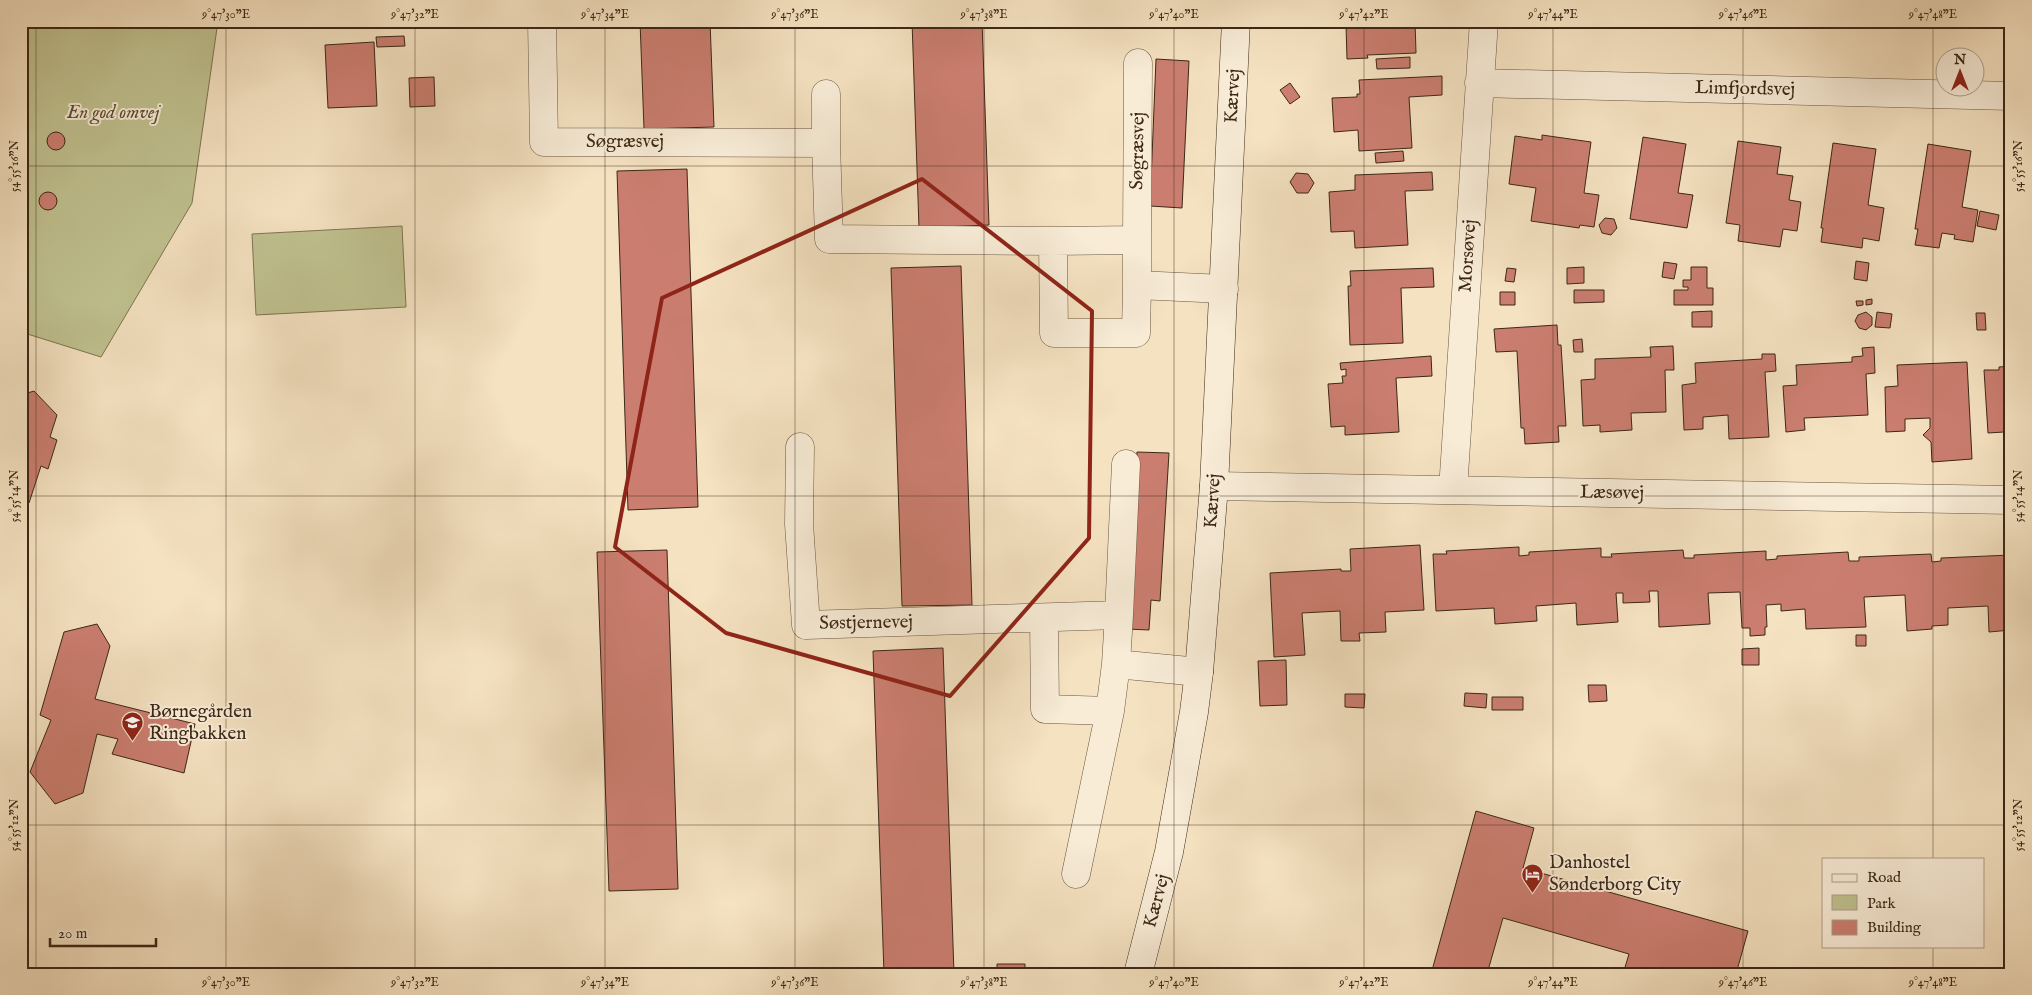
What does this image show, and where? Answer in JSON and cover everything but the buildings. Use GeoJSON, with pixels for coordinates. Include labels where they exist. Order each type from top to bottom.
{"type":"FeatureCollection","features":[{"type":"Feature","properties":{"kind":"street","name":"Søgræsvej"},"geometry":{"type":"LineString","coordinates":[[542,21],[544,142],[826,143]]}},
{"type":"Feature","properties":{"kind":"street","name":"Kærvej"},"geometry":{"type":"LineString","coordinates":[[1138,974],[1170,852],[1199,672],[1214,486],[1236,21]]}},
{"type":"Feature","properties":{"kind":"street","name":"Morsøvej"},"geometry":{"type":"LineString","coordinates":[[1452,490],[1484,21]]}},
{"type":"Feature","properties":{"kind":"street","name":"Søgræsvej"},"geometry":{"type":"LineString","coordinates":[[1053,241],[1054,332],[1136,333],[1138,63]]}},
{"type":"Feature","properties":{"kind":"street","name":"Limfjordsvej"},"geometry":{"type":"LineString","coordinates":[[1480,83],[2011,96]]}},
{"type":"Feature","properties":{"kind":"street"},"geometry":{"type":"LineString","coordinates":[[826,94],[829,239],[1137,240]]}},
{"type":"Feature","properties":{"kind":"street"},"geometry":{"type":"LineString","coordinates":[[1137,285],[1224,289]]}},
{"type":"Feature","properties":{"kind":"street","name":"Søstjernevej"},"geometry":{"type":"LineString","coordinates":[[800,447],[799,524],[806,625],[1044,619],[1119,615]]}},
{"type":"Feature","properties":{"kind":"street"},"geometry":{"type":"LineString","coordinates":[[1076,874],[1110,711],[1116,664],[1126,464]]}},
{"type":"Feature","properties":{"kind":"street","name":"Læsøvej"},"geometry":{"type":"LineString","coordinates":[[1214,486],[2011,500]]}},
{"type":"Feature","properties":{"kind":"street"},"geometry":{"type":"LineString","coordinates":[[1044,619],[1045,709],[1110,711]]}},
{"type":"Feature","properties":{"kind":"street"},"geometry":{"type":"LineString","coordinates":[[1116,664],[1199,672]]}},
{"type":"Feature","properties":{"kind":"highlighted area"},"geometry":{"type":"Polygon","coordinates":[[[922,179],[1092,311],[1089,538],[950,696],[726,633],[615,547],[662,298],[922,179]]]}},
{"type":"Feature","properties":{"kind":"green space","name":"En god omvej"},"geometry":{"type":"Polygon","coordinates":[[[21,21],[218,21],[192,203],[101,357],[21,332],[21,21]]]}},
{"type":"Feature","properties":{"kind":"green space"},"geometry":{"type":"Polygon","coordinates":[[[402,226],[406,307],[256,315],[252,234],[402,226]]]}},
{"type":"Feature","properties":{"kind":"place","name":"Børnegården Ringbakken"},"geometry":{"type":"Point","coordinates":[133,742]}},
{"type":"Feature","properties":{"kind":"place","name":"Danhostel Sønderborg City"},"geometry":{"type":"Point","coordinates":[1533,893]}}]}
